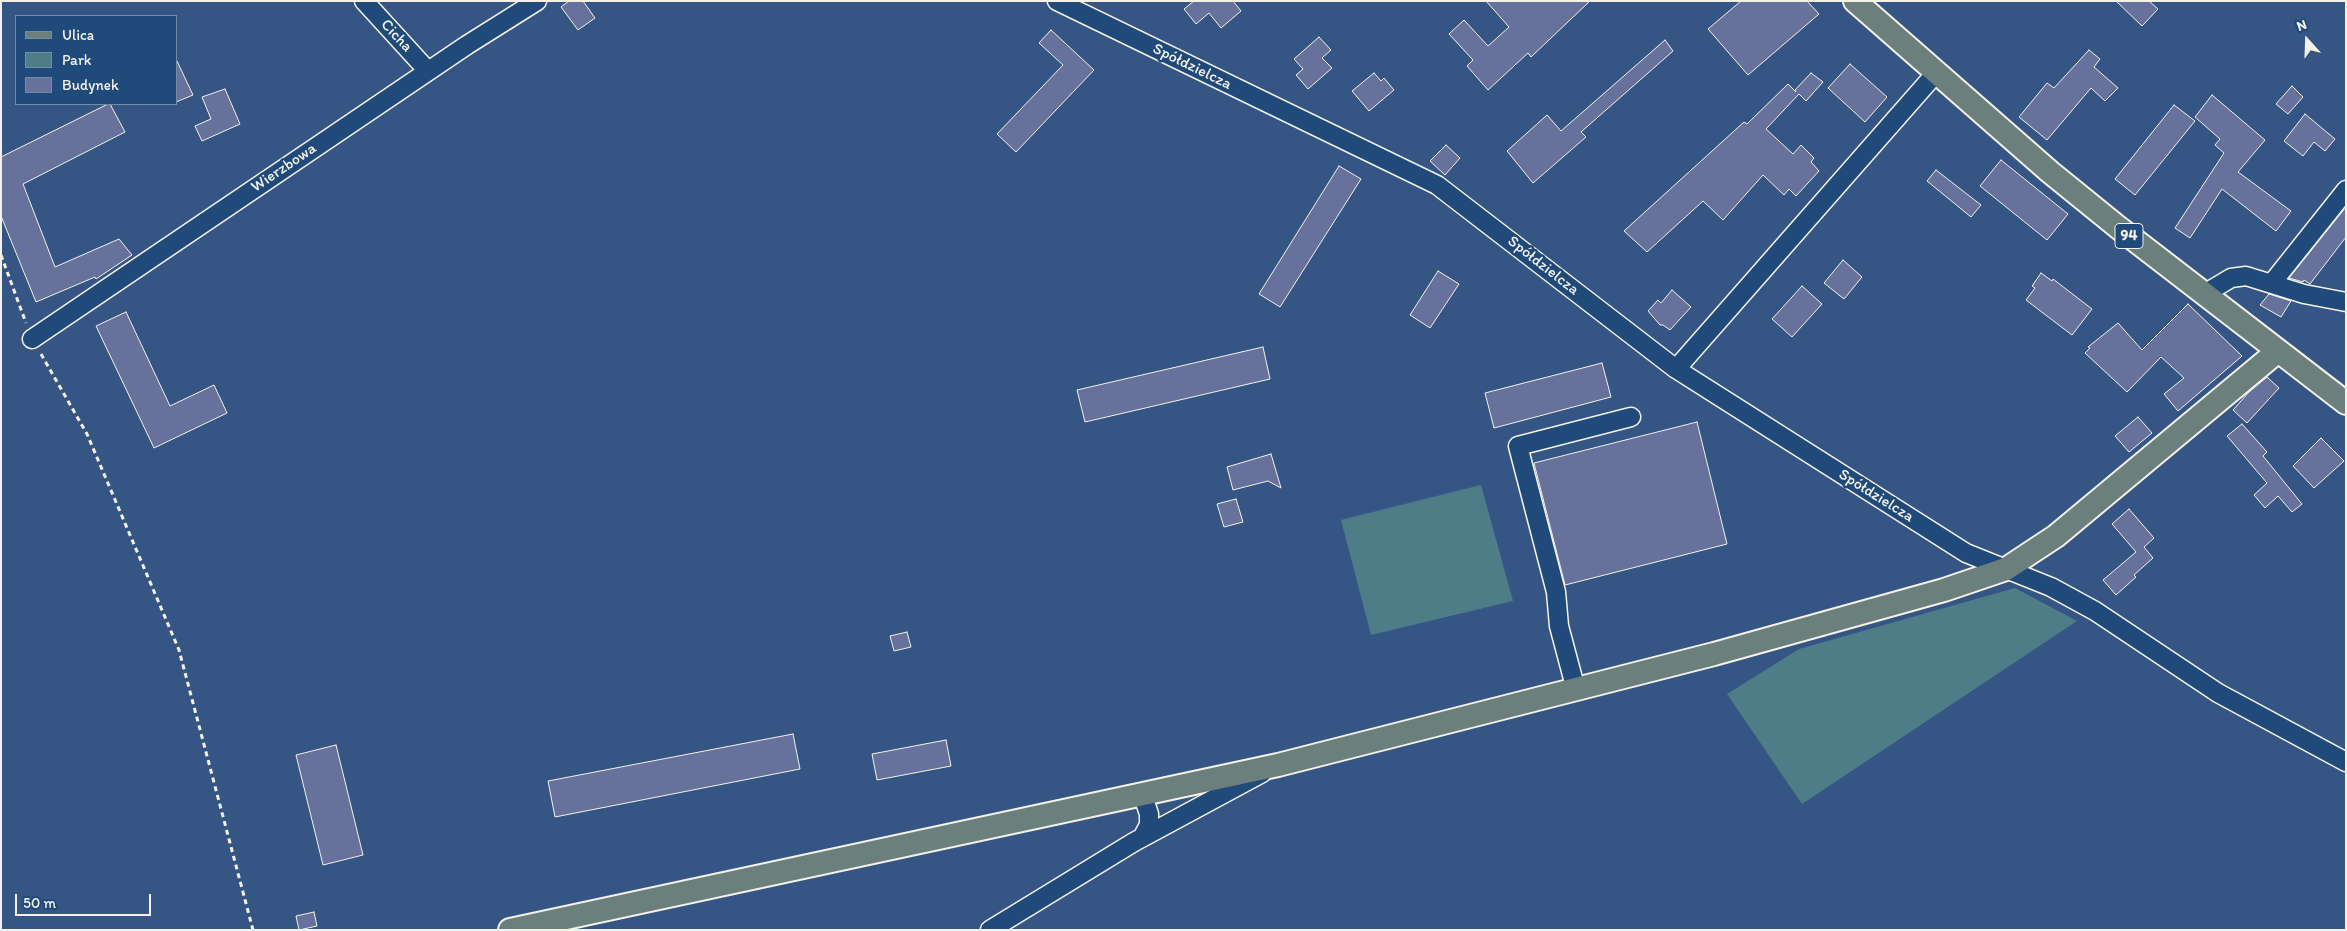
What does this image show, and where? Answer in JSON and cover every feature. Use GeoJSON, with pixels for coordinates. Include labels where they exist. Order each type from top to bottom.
{"type":"FeatureCollection","features":[{"type":"Feature","properties":{"kind":"main road","name":"94"},"geometry":{"type":"LineString","coordinates":[[1864,4],[1936,73],[2050,172],[2119,228],[2206,293],[2346,403]]}},
{"type":"Feature","properties":{"kind":"main road"},"geometry":{"type":"LineString","coordinates":[[510,930],[1278,765],[1576,690],[1926,595],[2006,569],[2056,536],[2278,351]]}},
{"type":"Feature","properties":{"kind":"street","name":"Cicha"},"geometry":{"type":"LineString","coordinates":[[364,1],[428,71]]}},
{"type":"Feature","properties":{"kind":"street","name":"Wierzbowa"},"geometry":{"type":"LineString","coordinates":[[32,339],[428,71],[537,1]]}},
{"type":"Feature","properties":{"kind":"street","name":"Spółdzielcza"},"geometry":{"type":"LineString","coordinates":[[1058,1],[1436,185],[1676,369],[1966,553],[2026,579],[2051,587],[2095,611],[2218,693],[2346,762]]}},
{"type":"Feature","properties":{"kind":"street"},"geometry":{"type":"LineString","coordinates":[[1676,369],[1936,73]]}},
{"type":"Feature","properties":{"kind":"street"},"geometry":{"type":"LineString","coordinates":[[2272,283],[2346,190]]}},
{"type":"Feature","properties":{"kind":"street"},"geometry":{"type":"LineString","coordinates":[[2206,293],[2224,281],[2238,276],[2272,283],[2304,294],[2346,302]]}},
{"type":"Feature","properties":{"kind":"street"},"geometry":{"type":"LineString","coordinates":[[1576,690],[1559,626],[1556,592],[1518,446],[1631,417]]}},
{"type":"Feature","properties":{"kind":"street"},"geometry":{"type":"LineString","coordinates":[[990,930],[1142,838],[1278,765]]}},
{"type":"Feature","properties":{"kind":"street"},"geometry":{"type":"LineString","coordinates":[[1138,794],[1145,802],[1149,814],[1149,825],[1142,838]]}},
{"type":"Feature","properties":{"kind":"path"},"geometry":{"type":"LineString","coordinates":[[1,255],[32,339],[87,434],[179,650],[253,930]]}},
{"type":"Feature","properties":{"kind":"green space"},"geometry":{"type":"Polygon","coordinates":[[[1481,485],[1513,601],[1371,635],[1341,520],[1481,485]]]}},
{"type":"Feature","properties":{"kind":"green space"},"geometry":{"type":"Polygon","coordinates":[[[2015,588],[2077,621],[1802,804],[1727,694],[1799,649],[2015,588]]]}},
{"type":"Feature","properties":{"kind":"building"},"geometry":{"type":"Polygon","coordinates":[[[569,1],[583,1],[595,18],[578,30],[561,7],[569,1]]]}},
{"type":"Feature","properties":{"kind":"building"},"geometry":{"type":"Polygon","coordinates":[[[1194,1],[1233,1],[1241,11],[1221,28],[1209,13],[1196,24],[1184,9],[1194,1]]]}},
{"type":"Feature","properties":{"kind":"building"},"geometry":{"type":"Polygon","coordinates":[[[1486,1],[1590,1],[1531,57],[1528,53],[1488,90],[1467,66],[1473,60],[1449,34],[1464,20],[1488,46],[1509,27],[1486,1]]]}},
{"type":"Feature","properties":{"kind":"building"},"geometry":{"type":"Polygon","coordinates":[[[1741,1],[1807,1],[1819,14],[1748,75],[1708,29],[1741,1]]]}},
{"type":"Feature","properties":{"kind":"building"},"geometry":{"type":"Polygon","coordinates":[[[2116,1],[2149,1],[2158,9],[2142,26],[2116,1]]]}},
{"type":"Feature","properties":{"kind":"building"},"geometry":{"type":"Polygon","coordinates":[[[1051,30],[1094,70],[1016,152],[997,134],[1063,65],[1039,43],[1051,30]]]}},
{"type":"Feature","properties":{"kind":"building"},"geometry":{"type":"Polygon","coordinates":[[[1319,37],[1331,50],[1322,58],[1332,68],[1308,89],[1296,75],[1303,69],[1294,59],[1319,37]]]}},
{"type":"Feature","properties":{"kind":"building"},"geometry":{"type":"Polygon","coordinates":[[[1665,40],[1673,51],[1581,132],[1586,137],[1533,183],[1507,151],[1547,115],[1561,131],[1665,40]]]}},
{"type":"Feature","properties":{"kind":"building"},"geometry":{"type":"Polygon","coordinates":[[[2089,50],[2100,59],[2094,67],[2118,88],[2105,101],[2091,88],[2047,140],[2019,117],[2047,83],[2054,88],[2089,50]]]}},
{"type":"Feature","properties":{"kind":"building"},"geometry":{"type":"Polygon","coordinates":[[[178,63],[193,95],[178,101],[178,63]]]}},
{"type":"Feature","properties":{"kind":"building"},"geometry":{"type":"Polygon","coordinates":[[[1850,64],[1887,97],[1865,122],[1828,88],[1850,64]]]}},
{"type":"Feature","properties":{"kind":"building"},"geometry":{"type":"Polygon","coordinates":[[[1374,73],[1381,81],[1384,78],[1394,90],[1369,111],[1352,91],[1374,73]]]}},
{"type":"Feature","properties":{"kind":"building"},"geometry":{"type":"Polygon","coordinates":[[[1811,73],[1823,82],[1806,101],[1799,94],[1766,129],[1793,154],[1801,145],[1814,158],[1811,162],[1819,171],[1796,196],[1789,189],[1784,195],[1763,175],[1723,220],[1703,201],[1647,252],[1624,231],[1744,122],[1747,124],[1788,84],[1796,92],[1795,90],[1811,73]]]}},
{"type":"Feature","properties":{"kind":"building"},"geometry":{"type":"Polygon","coordinates":[[[2292,86],[2303,97],[2288,114],[2276,104],[2292,86]]]}},
{"type":"Feature","properties":{"kind":"building"},"geometry":{"type":"Polygon","coordinates":[[[225,89],[240,124],[202,141],[195,126],[211,119],[202,97],[225,89]]]}},
{"type":"Feature","properties":{"kind":"building"},"geometry":{"type":"Polygon","coordinates":[[[2212,95],[2265,140],[2238,172],[2291,211],[2276,231],[2222,189],[2190,238],[2175,228],[2224,153],[2215,145],[2220,139],[2195,117],[2212,95]]]}},
{"type":"Feature","properties":{"kind":"building"},"geometry":{"type":"Polygon","coordinates":[[[106,105],[111,105],[125,132],[23,184],[55,267],[119,239],[132,255],[96,279],[95,277],[36,302],[1,216],[1,157],[106,105]]]}},
{"type":"Feature","properties":{"kind":"building"},"geometry":{"type":"Polygon","coordinates":[[[2174,105],[2195,121],[2135,195],[2115,179],[2174,105]]]}},
{"type":"Feature","properties":{"kind":"building"},"geometry":{"type":"Polygon","coordinates":[[[2305,114],[2335,139],[2325,151],[2314,142],[2303,156],[2284,141],[2305,114]]]}},
{"type":"Feature","properties":{"kind":"building"},"geometry":{"type":"Polygon","coordinates":[[[1446,145],[1460,158],[1445,175],[1430,161],[1446,145]]]}},
{"type":"Feature","properties":{"kind":"building"},"geometry":{"type":"Polygon","coordinates":[[[2001,160],[2068,214],[2047,240],[1980,186],[2001,160]]]}},
{"type":"Feature","properties":{"kind":"building"},"geometry":{"type":"Polygon","coordinates":[[[1339,166],[1361,179],[1280,307],[1259,294],[1339,166]]]}},
{"type":"Feature","properties":{"kind":"building"},"geometry":{"type":"Polygon","coordinates":[[[1936,170],[1981,205],[1971,217],[1927,181],[1936,170]]]}},
{"type":"Feature","properties":{"kind":"building"},"geometry":{"type":"Polygon","coordinates":[[[2346,207],[2346,237],[2310,284],[2304,280],[2303,282],[2289,278],[2346,207]]]}},
{"type":"Feature","properties":{"kind":"building"},"geometry":{"type":"Polygon","coordinates":[[[1843,260],[1862,277],[1844,299],[1824,283],[1843,260]]]}},
{"type":"Feature","properties":{"kind":"building"},"geometry":{"type":"Polygon","coordinates":[[[1438,271],[1459,284],[1430,328],[1410,315],[1438,271]]]}},
{"type":"Feature","properties":{"kind":"building"},"geometry":{"type":"Polygon","coordinates":[[[2041,273],[2052,281],[2053,279],[2092,309],[2072,335],[2026,300],[2035,288],[2032,286],[2041,273]]]}},
{"type":"Feature","properties":{"kind":"building"},"geometry":{"type":"Polygon","coordinates":[[[1802,286],[1822,304],[1792,337],[1772,319],[1802,286]]]}},
{"type":"Feature","properties":{"kind":"building"},"geometry":{"type":"Polygon","coordinates":[[[1672,290],[1691,307],[1670,330],[1660,325],[1648,311],[1658,300],[1661,303],[1672,290]]]}},
{"type":"Feature","properties":{"kind":"building"},"geometry":{"type":"Polygon","coordinates":[[[2269,294],[2291,301],[2281,317],[2260,305],[2269,294]]]}},
{"type":"Feature","properties":{"kind":"building"},"geometry":{"type":"Polygon","coordinates":[[[2188,304],[2242,356],[2178,411],[2164,394],[2184,378],[2161,357],[2127,392],[2085,353],[2090,348],[2088,347],[2118,323],[2142,350],[2188,304]]]}},
{"type":"Feature","properties":{"kind":"building"},"geometry":{"type":"Polygon","coordinates":[[[126,312],[170,406],[214,385],[227,413],[154,448],[96,326],[126,312]]]}},
{"type":"Feature","properties":{"kind":"building"},"geometry":{"type":"Polygon","coordinates":[[[1263,347],[1270,379],[1085,422],[1077,390],[1263,347]]]}},
{"type":"Feature","properties":{"kind":"building"},"geometry":{"type":"Polygon","coordinates":[[[1602,363],[1611,397],[1494,428],[1485,393],[1602,363]]]}},
{"type":"Feature","properties":{"kind":"building"},"geometry":{"type":"Polygon","coordinates":[[[2267,377],[2279,388],[2247,423],[2233,410],[2249,392],[2267,377]]]}},
{"type":"Feature","properties":{"kind":"building"},"geometry":{"type":"Polygon","coordinates":[[[2138,417],[2152,433],[2129,452],[2115,436],[2138,417]]]}},
{"type":"Feature","properties":{"kind":"building"},"geometry":{"type":"Polygon","coordinates":[[[1697,422],[1727,544],[1565,585],[1534,463],[1697,422]]]}},
{"type":"Feature","properties":{"kind":"building"},"geometry":{"type":"Polygon","coordinates":[[[2242,424],[2267,452],[2263,456],[2302,504],[2292,512],[2278,496],[2265,508],[2254,495],[2267,483],[2227,436],[2242,424]]]}},
{"type":"Feature","properties":{"kind":"building"},"geometry":{"type":"Polygon","coordinates":[[[2321,438],[2344,461],[2314,488],[2293,466],[2321,438]]]}},
{"type":"Feature","properties":{"kind":"building"},"geometry":{"type":"Polygon","coordinates":[[[1271,454],[1281,488],[1268,481],[1233,490],[1227,467],[1271,454]]]}},
{"type":"Feature","properties":{"kind":"building"},"geometry":{"type":"Polygon","coordinates":[[[1236,499],[1243,522],[1224,527],[1217,504],[1236,499]]]}},
{"type":"Feature","properties":{"kind":"building"},"geometry":{"type":"Polygon","coordinates":[[[2129,509],[2154,538],[2144,547],[2153,558],[2116,595],[2103,580],[2136,552],[2112,524],[2129,509]]]}},
{"type":"Feature","properties":{"kind":"building"},"geometry":{"type":"Polygon","coordinates":[[[907,632],[911,647],[894,651],[890,636],[907,632]]]}},
{"type":"Feature","properties":{"kind":"building"},"geometry":{"type":"Polygon","coordinates":[[[793,734],[800,769],[555,817],[548,781],[793,734]]]}},
{"type":"Feature","properties":{"kind":"building"},"geometry":{"type":"Polygon","coordinates":[[[946,740],[951,766],[877,780],[872,754],[946,740]]]}},
{"type":"Feature","properties":{"kind":"building"},"geometry":{"type":"Polygon","coordinates":[[[336,745],[363,855],[323,865],[296,755],[336,745]]]}},
{"type":"Feature","properties":{"kind":"building"},"geometry":{"type":"Polygon","coordinates":[[[314,912],[317,926],[299,930],[296,916],[314,912]]]}}]}
